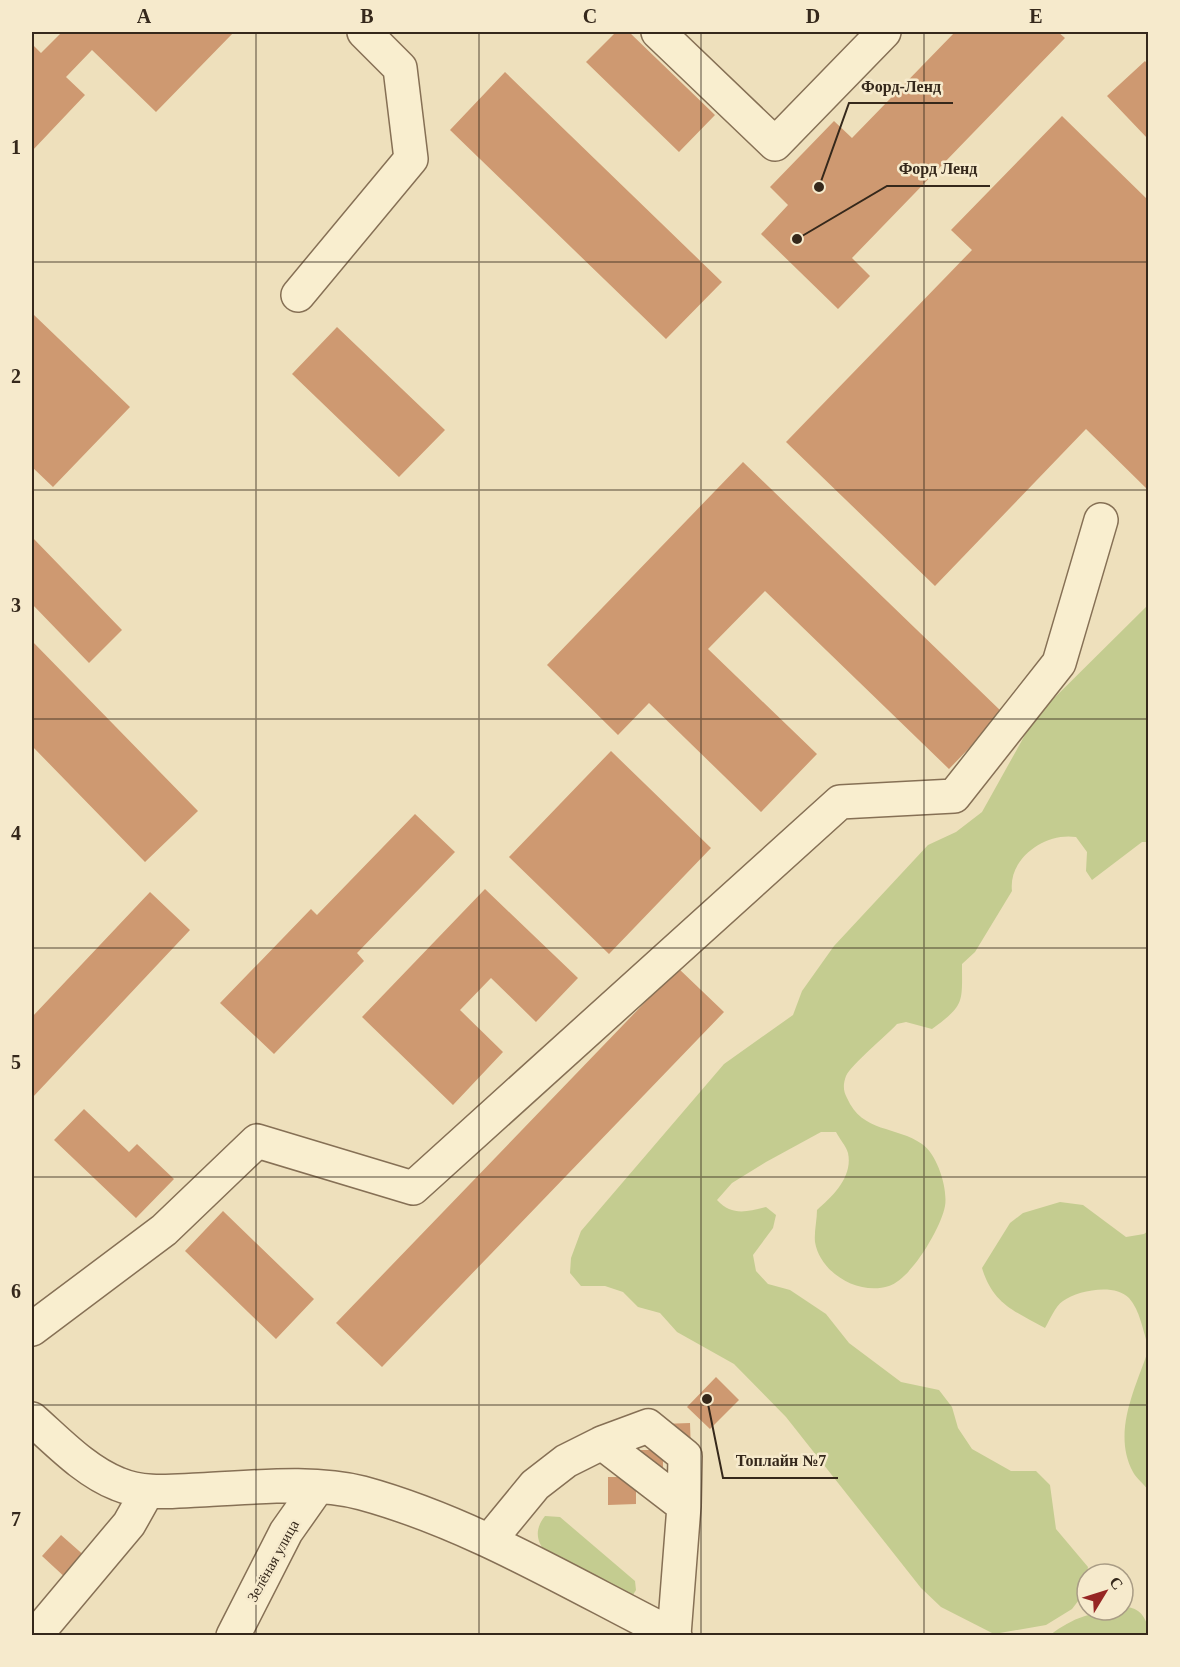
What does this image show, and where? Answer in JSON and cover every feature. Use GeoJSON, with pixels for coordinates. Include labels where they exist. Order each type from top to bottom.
{"type":"FeatureCollection","features":[{"type":"Feature","properties":{"kind":"street"},"geometry":{"type":"LineString","coordinates":[[298,295],[411,159],[400,68],[364,32]]}},
{"type":"Feature","properties":{"kind":"street"},"geometry":{"type":"LineString","coordinates":[[658,32],[775,144],[884,32]]}},
{"type":"Feature","properties":{"kind":"street"},"geometry":{"type":"LineString","coordinates":[[32,1329],[164,1230],[257,1141],[413,1188],[840,802],[954,796],[1059,663],[1101,520]]}},
{"type":"Feature","properties":{"kind":"street"},"geometry":{"type":"LineString","coordinates":[[32,1419],[83,1463],[117,1484],[147,1492],[318,1488],[359,1492],[399,1504],[489,1542],[674,1635],[684,1506],[602,1443],[566,1461],[535,1485],[489,1542]]}},
{"type":"Feature","properties":{"kind":"street","name":"Зелёная улица"},"geometry":{"type":"LineString","coordinates":[[233,1635],[286,1532],[318,1488]]}},
{"type":"Feature","properties":{"kind":"street"},"geometry":{"type":"LineString","coordinates":[[34,1635],[129,1524],[147,1492]]}},
{"type":"Feature","properties":{"kind":"green space"},"geometry":{"type":"Polygon","coordinates":[[[1148,605],[1148,842],[1142,842],[1092,880],[1086,871],[1087,852],[1076,837],[1053,839],[1031,850],[1016,868],[1012,879],[1012,891],[975,952],[962,964],[961,995],[956,1008],[932,1029],[906,1022],[897,1024],[862,1057],[846,1076],[845,1093],[854,1109],[862,1117],[922,1144],[937,1163],[945,1190],[945,1206],[938,1227],[924,1252],[898,1281],[889,1286],[877,1288],[854,1285],[833,1272],[824,1263],[815,1242],[817,1210],[845,1178],[849,1162],[847,1150],[836,1132],[821,1132],[766,1162],[732,1183],[717,1200],[734,1211],[766,1207],[776,1215],[773,1228],[753,1255],[756,1271],[768,1284],[790,1290],[826,1314],[849,1343],[901,1382],[939,1390],[952,1407],[958,1428],[972,1449],[1011,1471],[1036,1471],[1050,1485],[1056,1529],[1084,1562],[1075,1562],[1075,1605],[1046,1625],[994,1634],[941,1607],[921,1588],[786,1417],[734,1364],[677,1332],[660,1313],[638,1307],[623,1292],[605,1286],[581,1286],[570,1273],[571,1258],[581,1231],[724,1064],[793,1015],[802,991],[834,946],[928,845],[956,832],[982,812],[1035,717],[1148,605]]]}},
{"type":"Feature","properties":{"kind":"green space"},"geometry":{"type":"Polygon","coordinates":[[[1060,1202],[1083,1205],[1126,1237],[1144,1234],[1148,1231],[1148,1346],[1136,1308],[1123,1293],[1106,1289],[1087,1291],[1070,1297],[1058,1306],[1045,1328],[1006,1305],[992,1290],[982,1268],[1010,1223],[1023,1213],[1060,1202]]]}},
{"type":"Feature","properties":{"kind":"green space"},"geometry":{"type":"Polygon","coordinates":[[[1148,1351],[1148,1490],[1133,1472],[1127,1457],[1125,1427],[1132,1396],[1148,1351]]]}},
{"type":"Feature","properties":{"kind":"green space"},"geometry":{"type":"Polygon","coordinates":[[[545,1516],[560,1517],[635,1581],[636,1590],[633,1595],[624,1596],[578,1575],[549,1555],[540,1543],[538,1530],[545,1516]]]}},
{"type":"Feature","properties":{"kind":"green space"},"geometry":{"type":"Polygon","coordinates":[[[1135,1609],[1145,1619],[1148,1635],[1050,1635],[1075,1620],[1135,1622],[1135,1609]]]}},
{"type":"Feature","properties":{"kind":"building"},"geometry":{"type":"Polygon","coordinates":[[[62,32],[234,32],[156,112],[92,50],[66,77],[85,95],[32,151],[32,44],[41,53],[62,32]]]}},
{"type":"Feature","properties":{"kind":"building"},"geometry":{"type":"Polygon","coordinates":[[[616,32],[629,32],[715,115],[679,152],[586,62],[616,32]]]}},
{"type":"Feature","properties":{"kind":"building"},"geometry":{"type":"Polygon","coordinates":[[[955,32],[1058,32],[1065,38],[852,258],[870,276],[838,309],[761,234],[788,205],[770,187],[834,121],[852,138],[955,32]]]}},
{"type":"Feature","properties":{"kind":"building"},"geometry":{"type":"Polygon","coordinates":[[[1145,61],[1148,65],[1148,139],[1107,96],[1145,61]]]}},
{"type":"Feature","properties":{"kind":"building"},"geometry":{"type":"Polygon","coordinates":[[[505,72],[722,282],[666,339],[450,130],[505,72]]]}},
{"type":"Feature","properties":{"kind":"building"},"geometry":{"type":"Polygon","coordinates":[[[1062,116],[1148,200],[1148,490],[1086,429],[935,586],[786,442],[972,250],[951,230],[1062,116]]]}},
{"type":"Feature","properties":{"kind":"building"},"geometry":{"type":"Polygon","coordinates":[[[34,315],[130,407],[53,487],[32,467],[34,392],[32,318],[34,315]]]}},
{"type":"Feature","properties":{"kind":"building"},"geometry":{"type":"Polygon","coordinates":[[[337,327],[445,430],[399,477],[292,374],[337,327]]]}},
{"type":"Feature","properties":{"kind":"building"},"geometry":{"type":"Polygon","coordinates":[[[743,462],[1003,713],[949,769],[765,591],[708,649],[817,754],[761,812],[649,703],[618,735],[547,665],[743,462]]]}},
{"type":"Feature","properties":{"kind":"building"},"geometry":{"type":"Polygon","coordinates":[[[32,537],[122,630],[89,663],[32,604],[32,537]]]}},
{"type":"Feature","properties":{"kind":"building"},"geometry":{"type":"Polygon","coordinates":[[[32,641],[198,811],[145,862],[32,746],[32,641]]]}},
{"type":"Feature","properties":{"kind":"building"},"geometry":{"type":"Polygon","coordinates":[[[611,751],[711,848],[609,954],[509,857],[611,751]]]}},
{"type":"Feature","properties":{"kind":"building"},"geometry":{"type":"Polygon","coordinates":[[[415,814],[455,852],[357,953],[364,961],[274,1054],[220,1003],[311,909],[317,915],[415,814]]]}},
{"type":"Feature","properties":{"kind":"building"},"geometry":{"type":"Polygon","coordinates":[[[485,889],[578,978],[536,1022],[491,978],[460,1010],[503,1052],[453,1105],[362,1017],[485,889]]]}},
{"type":"Feature","properties":{"kind":"building"},"geometry":{"type":"Polygon","coordinates":[[[150,892],[190,930],[32,1098],[32,1017],[150,892]]]}},
{"type":"Feature","properties":{"kind":"building"},"geometry":{"type":"Polygon","coordinates":[[[678,968],[724,1012],[382,1367],[336,1323],[678,968]]]}},
{"type":"Feature","properties":{"kind":"building"},"geometry":{"type":"Polygon","coordinates":[[[84,1109],[129,1152],[137,1144],[174,1179],[136,1218],[54,1140],[84,1109]]]}},
{"type":"Feature","properties":{"kind":"building"},"geometry":{"type":"Polygon","coordinates":[[[223,1211],[314,1299],[276,1339],[185,1251],[223,1211]]]}},
{"type":"Feature","properties":{"kind":"building"},"geometry":{"type":"Polygon","coordinates":[[[716,1377],[739,1400],[710,1429],[687,1407],[716,1377]]]}},
{"type":"Feature","properties":{"kind":"building"},"geometry":{"type":"Polygon","coordinates":[[[690,1423],[691,1451],[663,1451],[663,1477],[636,1478],[636,1504],[608,1505],[608,1477],[635,1477],[635,1450],[662,1450],[662,1424],[690,1423]]]}},
{"type":"Feature","properties":{"kind":"building"},"geometry":{"type":"Polygon","coordinates":[[[61,1535],[87,1558],[68,1580],[42,1556],[61,1535]]]}},
{"type":"Feature","properties":{"kind":"place","name":"Форд-Ленд"},"geometry":{"type":"Point","coordinates":[819,187]}},
{"type":"Feature","properties":{"kind":"place","name":"Форд Ленд"},"geometry":{"type":"Point","coordinates":[797,239]}},
{"type":"Feature","properties":{"kind":"place","name":"Топлайн №7"},"geometry":{"type":"Point","coordinates":[707,1399]}}]}
